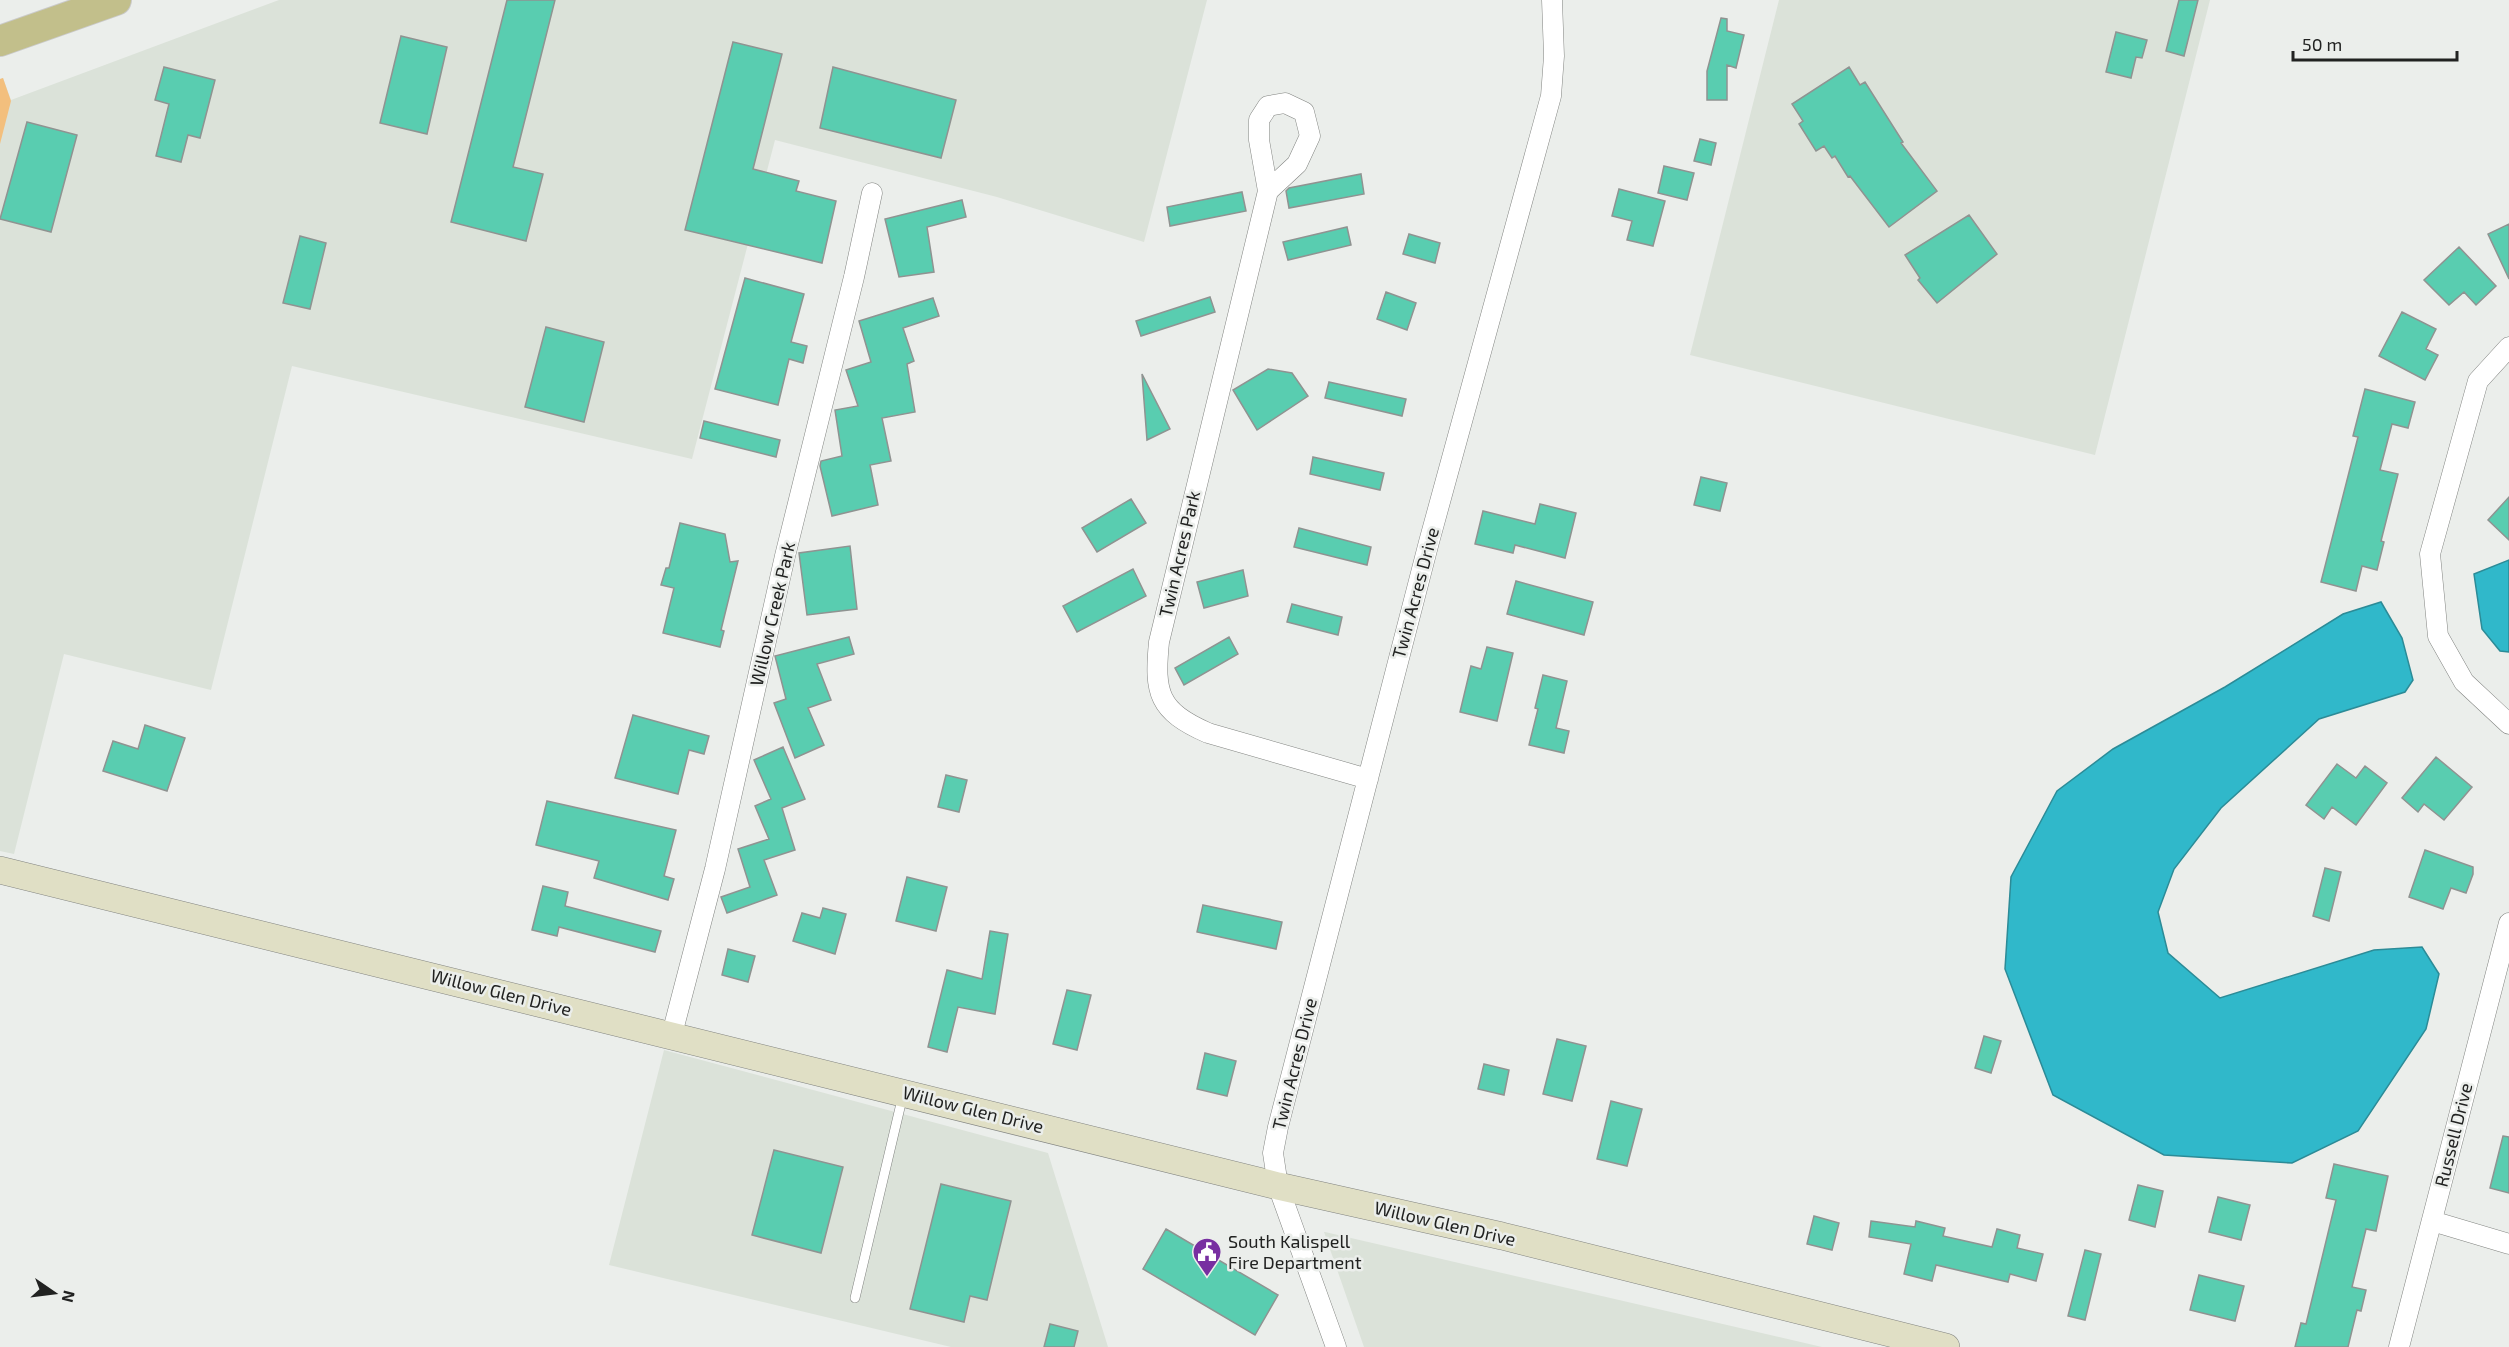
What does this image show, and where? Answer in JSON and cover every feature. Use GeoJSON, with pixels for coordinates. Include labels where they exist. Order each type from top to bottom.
{"type":"FeatureCollection","features":[{"type":"Feature","properties":{"kind":"main road"},"geometry":{"type":"LineString","coordinates":[[0,41],[116,0]]}},
{"type":"Feature","properties":{"kind":"main road","name":"Willow Glen Drive"},"geometry":{"type":"LineString","coordinates":[[0,870],[1278,1186],[1502,1236],[1946,1347]]}},
{"type":"Feature","properties":{"kind":"street","name":"Twin Acres Drive"},"geometry":{"type":"LineString","coordinates":[[1336,1347],[1278,1186],[1273,1163],[1278,1127],[1435,519],[1551,96],[1554,57],[1552,0]]}},
{"type":"Feature","properties":{"kind":"street","name":"Twin Acres Park"},"geometry":{"type":"LineString","coordinates":[[1268,191],[1159,642],[1156,672],[1158,685],[1169,709],[1198,729],[1295,760],[1368,779]]}},
{"type":"Feature","properties":{"kind":"street","name":"Willow Creek Park"},"geometry":{"type":"LineString","coordinates":[[672,1035],[715,869],[785,556],[854,277],[872,193]]}},
{"type":"Feature","properties":{"kind":"street"},"geometry":{"type":"LineString","coordinates":[[2509,347],[2478,381],[2430,554],[2438,636],[2463,682],[2509,724]]}},
{"type":"Feature","properties":{"kind":"street","name":"Russell Drive"},"geometry":{"type":"LineString","coordinates":[[2399,1347],[2509,923]]}},
{"type":"Feature","properties":{"kind":"street"},"geometry":{"type":"LineString","coordinates":[[2432,1221],[2509,1244]]}},
{"type":"Feature","properties":{"kind":"lane"},"geometry":{"type":"LineString","coordinates":[[855,1298],[904,1092]]}},
{"type":"Feature","properties":{"kind":"shaded area"},"geometry":{"type":"Polygon","coordinates":[[[279,0],[1207,0],[1144,242],[997,197],[775,140],[692,459],[292,366],[211,690],[64,654],[14,854],[0,851],[0,79],[3,78],[11,100],[279,0]]]}},
{"type":"Feature","properties":{"kind":"shaded area"},"geometry":{"type":"Polygon","coordinates":[[[1779,0],[2210,0],[2095,455],[1690,355],[1779,0]]]}},
{"type":"Feature","properties":{"kind":"shaded area"},"geometry":{"type":"Polygon","coordinates":[[[3,78],[11,101],[0,144],[0,79],[3,78]]]}},
{"type":"Feature","properties":{"kind":"shaded area"},"geometry":{"type":"Polygon","coordinates":[[[664,1050],[1048,1153],[1108,1347],[951,1347],[609,1265],[664,1050]]]}},
{"type":"Feature","properties":{"kind":"shaded area"},"geometry":{"type":"Polygon","coordinates":[[[1325,1232],[1822,1347],[1364,1347],[1325,1232]]]}},
{"type":"Feature","properties":{"kind":"water"},"geometry":{"type":"Polygon","coordinates":[[[2509,560],[2509,652],[2500,651],[2482,629],[2474,574],[2509,560]]]}},
{"type":"Feature","properties":{"kind":"water"},"geometry":{"type":"Polygon","coordinates":[[[2381,602],[2402,638],[2413,680],[2405,692],[2319,719],[2221,808],[2174,869],[2158,912],[2168,953],[2220,998],[2374,950],[2422,947],[2439,974],[2426,1029],[2358,1131],[2292,1163],[2164,1155],[2053,1095],[2005,969],[2011,877],[2057,791],[2113,749],[2225,687],[2343,614],[2381,602]]]}},
{"type":"Feature","properties":{"kind":"building"},"geometry":{"type":"Polygon","coordinates":[[[507,0],[555,0],[513,167],[543,174],[526,241],[451,222],[507,0]]]}},
{"type":"Feature","properties":{"kind":"building"},"geometry":{"type":"Polygon","coordinates":[[[2179,0],[2198,0],[2184,56],[2166,51],[2179,0]]]}},
{"type":"Feature","properties":{"kind":"building"},"geometry":{"type":"Polygon","coordinates":[[[1721,18],[1727,19],[1727,31],[1744,35],[1736,68],[1727,65],[1727,100],[1707,100],[1707,71],[1721,18]]]}},
{"type":"Feature","properties":{"kind":"building"},"geometry":{"type":"Polygon","coordinates":[[[2116,32],[2147,40],[2142,58],[2136,57],[2131,78],[2106,72],[2116,32]]]}},
{"type":"Feature","properties":{"kind":"building"},"geometry":{"type":"Polygon","coordinates":[[[401,36],[447,47],[427,134],[380,123],[401,36]]]}},
{"type":"Feature","properties":{"kind":"building"},"geometry":{"type":"Polygon","coordinates":[[[733,42],[782,54],[753,169],[799,181],[796,191],[836,201],[822,263],[685,230],[733,42]]]}},
{"type":"Feature","properties":{"kind":"building"},"geometry":{"type":"Polygon","coordinates":[[[164,67],[215,80],[200,138],[188,135],[181,162],[156,156],[169,104],[155,100],[164,67]]]}},
{"type":"Feature","properties":{"kind":"building"},"geometry":{"type":"Polygon","coordinates":[[[833,67],[956,100],[941,158],[820,128],[833,67]]]}},
{"type":"Feature","properties":{"kind":"building"},"geometry":{"type":"Polygon","coordinates":[[[1849,67],[1860,85],[1865,82],[1903,142],[1901,143],[1937,191],[1889,227],[1850,176],[1848,177],[1835,156],[1832,158],[1824,146],[1816,151],[1799,124],[1803,121],[1792,104],[1849,67]]]}},
{"type":"Feature","properties":{"kind":"building"},"geometry":{"type":"Polygon","coordinates":[[[27,122],[77,135],[51,232],[0,219],[27,122]]]}},
{"type":"Feature","properties":{"kind":"building"},"geometry":{"type":"Polygon","coordinates":[[[1700,139],[1716,143],[1711,165],[1694,161],[1700,139]]]}},
{"type":"Feature","properties":{"kind":"building"},"geometry":{"type":"Polygon","coordinates":[[[1664,166],[1694,173],[1687,200],[1658,193],[1664,166]]]}},
{"type":"Feature","properties":{"kind":"building"},"geometry":{"type":"Polygon","coordinates":[[[1361,174],[1364,194],[1289,208],[1286,191],[1289,188],[1361,174]]]}},
{"type":"Feature","properties":{"kind":"building"},"geometry":{"type":"Polygon","coordinates":[[[1619,189],[1665,201],[1653,246],[1627,240],[1632,221],[1612,216],[1619,189]]]}},
{"type":"Feature","properties":{"kind":"building"},"geometry":{"type":"Polygon","coordinates":[[[1242,192],[1246,211],[1170,226],[1167,207],[1242,192]]]}},
{"type":"Feature","properties":{"kind":"building"},"geometry":{"type":"Polygon","coordinates":[[[962,200],[966,217],[927,227],[934,272],[899,277],[885,219],[962,200]]]}},
{"type":"Feature","properties":{"kind":"building"},"geometry":{"type":"Polygon","coordinates":[[[1969,215],[1997,254],[1937,303],[1918,280],[1920,278],[1905,255],[1969,215]]]}},
{"type":"Feature","properties":{"kind":"building"},"geometry":{"type":"Polygon","coordinates":[[[2509,224],[2509,279],[2488,234],[2509,224]]]}},
{"type":"Feature","properties":{"kind":"building"},"geometry":{"type":"Polygon","coordinates":[[[1347,227],[1351,245],[1288,260],[1283,242],[1347,227]]]}},
{"type":"Feature","properties":{"kind":"building"},"geometry":{"type":"Polygon","coordinates":[[[1409,234],[1440,243],[1435,263],[1403,254],[1409,234]]]}},
{"type":"Feature","properties":{"kind":"building"},"geometry":{"type":"Polygon","coordinates":[[[300,236],[326,243],[310,309],[283,303],[300,236]]]}},
{"type":"Feature","properties":{"kind":"building"},"geometry":{"type":"Polygon","coordinates":[[[2459,247],[2496,286],[2476,305],[2464,292],[2449,305],[2424,280],[2459,247]]]}},
{"type":"Feature","properties":{"kind":"building"},"geometry":{"type":"Polygon","coordinates":[[[745,278],[804,294],[791,342],[807,346],[803,363],[789,359],[778,405],[715,389],[745,278]]]}},
{"type":"Feature","properties":{"kind":"building"},"geometry":{"type":"Polygon","coordinates":[[[1386,292],[1416,303],[1407,330],[1377,319],[1386,292]]]}},
{"type":"Feature","properties":{"kind":"building"},"geometry":{"type":"Polygon","coordinates":[[[1210,297],[1215,312],[1141,336],[1136,321],[1210,297]]]}},
{"type":"Feature","properties":{"kind":"building"},"geometry":{"type":"Polygon","coordinates":[[[933,298],[939,316],[903,328],[914,361],[907,364],[915,412],[882,418],[891,461],[870,465],[878,505],[832,516],[820,466],[821,461],[842,456],[835,410],[858,406],[846,370],[871,362],[859,321],[933,298]]]}},
{"type":"Feature","properties":{"kind":"building"},"geometry":{"type":"Polygon","coordinates":[[[2402,312],[2436,329],[2426,349],[2438,355],[2425,380],[2379,356],[2402,312]]]}},
{"type":"Feature","properties":{"kind":"building"},"geometry":{"type":"Polygon","coordinates":[[[546,327],[604,342],[584,422],[525,407],[546,327]]]}},
{"type":"Feature","properties":{"kind":"building"},"geometry":{"type":"Polygon","coordinates":[[[1268,369],[1292,373],[1308,396],[1257,430],[1233,390],[1268,369]]]}},
{"type":"Feature","properties":{"kind":"building"},"geometry":{"type":"Polygon","coordinates":[[[1142,374],[1170,429],[1147,440],[1142,374]]]}},
{"type":"Feature","properties":{"kind":"building"},"geometry":{"type":"Polygon","coordinates":[[[1329,382],[1406,399],[1402,416],[1325,398],[1329,382]]]}},
{"type":"Feature","properties":{"kind":"building"},"geometry":{"type":"Polygon","coordinates":[[[2365,389],[2415,402],[2408,428],[2392,424],[2380,470],[2398,474],[2381,541],[2384,542],[2377,570],[2362,566],[2356,591],[2321,582],[2358,437],[2353,436],[2365,389]]]}},
{"type":"Feature","properties":{"kind":"building"},"geometry":{"type":"Polygon","coordinates":[[[704,421],[780,440],[776,457],[700,438],[704,421]]]}},
{"type":"Feature","properties":{"kind":"building"},"geometry":{"type":"Polygon","coordinates":[[[1313,457],[1384,473],[1380,490],[1310,474],[1313,457]]]}},
{"type":"Feature","properties":{"kind":"building"},"geometry":{"type":"Polygon","coordinates":[[[1701,477],[1727,483],[1720,511],[1694,505],[1701,477]]]}},
{"type":"Feature","properties":{"kind":"building"},"geometry":{"type":"Polygon","coordinates":[[[2509,497],[2509,540],[2488,520],[2509,497]]]}},
{"type":"Feature","properties":{"kind":"building"},"geometry":{"type":"Polygon","coordinates":[[[1131,499],[1146,523],[1097,552],[1082,528],[1131,499]]]}},
{"type":"Feature","properties":{"kind":"building"},"geometry":{"type":"Polygon","coordinates":[[[1540,504],[1576,513],[1565,558],[1515,545],[1513,553],[1475,544],[1483,511],[1535,524],[1540,504]]]}},
{"type":"Feature","properties":{"kind":"building"},"geometry":{"type":"Polygon","coordinates":[[[680,523],[725,534],[730,562],[738,561],[721,630],[724,631],[720,647],[663,633],[674,588],[661,585],[666,568],[669,568],[680,523]]]}},
{"type":"Feature","properties":{"kind":"building"},"geometry":{"type":"Polygon","coordinates":[[[1299,528],[1371,547],[1367,565],[1294,547],[1299,528]]]}},
{"type":"Feature","properties":{"kind":"building"},"geometry":{"type":"Polygon","coordinates":[[[850,546],[857,609],[807,615],[799,553],[850,546]]]}},
{"type":"Feature","properties":{"kind":"building"},"geometry":{"type":"Polygon","coordinates":[[[1133,569],[1146,596],[1077,632],[1063,606],[1133,569]]]}},
{"type":"Feature","properties":{"kind":"building"},"geometry":{"type":"Polygon","coordinates":[[[1243,570],[1248,596],[1204,608],[1197,582],[1243,570]]]}},
{"type":"Feature","properties":{"kind":"building"},"geometry":{"type":"Polygon","coordinates":[[[1516,581],[1593,602],[1584,635],[1507,614],[1516,581]]]}},
{"type":"Feature","properties":{"kind":"building"},"geometry":{"type":"Polygon","coordinates":[[[1292,604],[1342,617],[1338,635],[1287,622],[1292,604]]]}},
{"type":"Feature","properties":{"kind":"building"},"geometry":{"type":"Polygon","coordinates":[[[849,637],[854,654],[817,664],[831,700],[808,708],[824,745],[795,758],[774,703],[786,699],[775,656],[849,637]]]}},
{"type":"Feature","properties":{"kind":"building"},"geometry":{"type":"Polygon","coordinates":[[[1229,637],[1238,654],[1184,685],[1175,668],[1229,637]]]}},
{"type":"Feature","properties":{"kind":"building"},"geometry":{"type":"Polygon","coordinates":[[[1487,647],[1513,653],[1497,721],[1460,712],[1471,666],[1481,669],[1487,647]]]}},
{"type":"Feature","properties":{"kind":"building"},"geometry":{"type":"Polygon","coordinates":[[[1543,675],[1567,681],[1556,728],[1569,731],[1564,753],[1529,745],[1543,675]]]}},
{"type":"Feature","properties":{"kind":"building"},"geometry":{"type":"Polygon","coordinates":[[[633,715],[709,736],[704,754],[689,750],[678,794],[615,778],[633,715]]]}},
{"type":"Feature","properties":{"kind":"building"},"geometry":{"type":"Polygon","coordinates":[[[145,725],[185,738],[167,791],[103,771],[113,741],[138,749],[145,725]]]}},
{"type":"Feature","properties":{"kind":"building"},"geometry":{"type":"Polygon","coordinates":[[[783,747],[805,799],[782,808],[795,850],[764,860],[777,895],[727,913],[721,897],[750,887],[738,849],[769,839],[755,806],[771,799],[754,760],[783,747]]]}},
{"type":"Feature","properties":{"kind":"building"},"geometry":{"type":"Polygon","coordinates":[[[2436,757],[2472,787],[2444,820],[2424,804],[2418,812],[2402,798],[2436,757]]]}},
{"type":"Feature","properties":{"kind":"building"},"geometry":{"type":"Polygon","coordinates":[[[2337,764],[2356,778],[2365,766],[2387,783],[2356,825],[2332,807],[2324,819],[2306,805],[2337,764]]]}},
{"type":"Feature","properties":{"kind":"building"},"geometry":{"type":"Polygon","coordinates":[[[946,775],[967,780],[959,812],[938,807],[946,775]]]}},
{"type":"Feature","properties":{"kind":"building"},"geometry":{"type":"Polygon","coordinates":[[[547,801],[676,830],[664,876],[674,879],[668,900],[594,878],[599,861],[536,845],[547,801]]]}},
{"type":"Feature","properties":{"kind":"building"},"geometry":{"type":"Polygon","coordinates":[[[2425,850],[2473,867],[2473,874],[2466,893],[2451,888],[2443,909],[2409,897],[2425,850]]]}},
{"type":"Feature","properties":{"kind":"building"},"geometry":{"type":"Polygon","coordinates":[[[2325,868],[2341,872],[2329,921],[2313,916],[2325,868]]]}},
{"type":"Feature","properties":{"kind":"building"},"geometry":{"type":"Polygon","coordinates":[[[907,877],[947,887],[936,931],[896,921],[907,877]]]}},
{"type":"Feature","properties":{"kind":"building"},"geometry":{"type":"Polygon","coordinates":[[[543,886],[568,892],[565,906],[661,931],[655,952],[559,927],[557,936],[532,930],[543,886]]]}},
{"type":"Feature","properties":{"kind":"building"},"geometry":{"type":"Polygon","coordinates":[[[1203,905],[1282,922],[1276,949],[1197,932],[1203,905]]]}},
{"type":"Feature","properties":{"kind":"building"},"geometry":{"type":"Polygon","coordinates":[[[823,908],[846,914],[835,954],[793,941],[802,913],[820,918],[823,908]]]}},
{"type":"Feature","properties":{"kind":"building"},"geometry":{"type":"Polygon","coordinates":[[[990,931],[1008,934],[995,1014],[958,1007],[947,1052],[928,1047],[947,970],[982,979],[990,931]]]}},
{"type":"Feature","properties":{"kind":"building"},"geometry":{"type":"Polygon","coordinates":[[[728,949],[755,956],[748,982],[722,975],[728,949]]]}},
{"type":"Feature","properties":{"kind":"building"},"geometry":{"type":"Polygon","coordinates":[[[1067,990],[1091,995],[1077,1050],[1053,1044],[1067,990]]]}},
{"type":"Feature","properties":{"kind":"building"},"geometry":{"type":"Polygon","coordinates":[[[1984,1036],[2001,1041],[1991,1073],[1975,1068],[1984,1036]]]}},
{"type":"Feature","properties":{"kind":"building"},"geometry":{"type":"Polygon","coordinates":[[[1557,1039],[1586,1046],[1572,1101],[1543,1094],[1557,1039]]]}},
{"type":"Feature","properties":{"kind":"building"},"geometry":{"type":"Polygon","coordinates":[[[1205,1053],[1236,1061],[1227,1096],[1197,1089],[1205,1053]]]}},
{"type":"Feature","properties":{"kind":"building"},"geometry":{"type":"Polygon","coordinates":[[[1484,1064],[1509,1070],[1504,1095],[1478,1089],[1484,1064]]]}},
{"type":"Feature","properties":{"kind":"building"},"geometry":{"type":"Polygon","coordinates":[[[1611,1101],[1642,1109],[1627,1166],[1597,1159],[1611,1101]]]}},
{"type":"Feature","properties":{"kind":"building"},"geometry":{"type":"Polygon","coordinates":[[[2503,1136],[2509,1137],[2509,1193],[2490,1188],[2503,1136]]]}},
{"type":"Feature","properties":{"kind":"building"},"geometry":{"type":"Polygon","coordinates":[[[774,1150],[843,1167],[821,1253],[752,1235],[774,1150]]]}},
{"type":"Feature","properties":{"kind":"building"},"geometry":{"type":"Polygon","coordinates":[[[2334,1164],[2388,1176],[2376,1231],[2366,1229],[2352,1287],[2366,1290],[2361,1311],[2357,1310],[2348,1347],[2295,1347],[2301,1323],[2306,1324],[2336,1200],[2326,1198],[2334,1164]]]}},
{"type":"Feature","properties":{"kind":"building"},"geometry":{"type":"Polygon","coordinates":[[[941,1184],[1011,1201],[987,1300],[970,1296],[964,1322],[910,1309],[941,1184]]]}},
{"type":"Feature","properties":{"kind":"building"},"geometry":{"type":"Polygon","coordinates":[[[2138,1185],[2163,1191],[2155,1227],[2129,1220],[2138,1185]]]}},
{"type":"Feature","properties":{"kind":"building"},"geometry":{"type":"Polygon","coordinates":[[[2218,1197],[2250,1205],[2241,1240],[2209,1232],[2218,1197]]]}},
{"type":"Feature","properties":{"kind":"building"},"geometry":{"type":"Polygon","coordinates":[[[1814,1216],[1839,1223],[1832,1250],[1807,1244],[1814,1216]]]}},
{"type":"Feature","properties":{"kind":"building"},"geometry":{"type":"Polygon","coordinates":[[[1871,1221],[1915,1227],[1916,1221],[1945,1228],[1943,1236],[1992,1247],[1997,1229],[2020,1235],[2017,1248],[2043,1254],[2036,1281],[2010,1274],[2008,1282],[1936,1265],[1932,1281],[1904,1274],[1911,1244],[1869,1237],[1871,1221]]]}},
{"type":"Feature","properties":{"kind":"building"},"geometry":{"type":"Polygon","coordinates":[[[1166,1229],[1278,1295],[1255,1335],[1143,1269],[1166,1229]]]}},
{"type":"Feature","properties":{"kind":"building"},"geometry":{"type":"Polygon","coordinates":[[[2085,1250],[2101,1254],[2085,1320],[2068,1316],[2085,1250]]]}},
{"type":"Feature","properties":{"kind":"building"},"geometry":{"type":"Polygon","coordinates":[[[2199,1275],[2244,1286],[2235,1321],[2190,1310],[2199,1275]]]}},
{"type":"Feature","properties":{"kind":"building"},"geometry":{"type":"Polygon","coordinates":[[[1050,1324],[1078,1331],[1074,1347],[1044,1347],[1050,1324]]]}},
{"type":"Feature","properties":{"kind":"place","name":"South Kalispell Fire Department"},"geometry":{"type":"Point","coordinates":[1207,1278]}}]}
